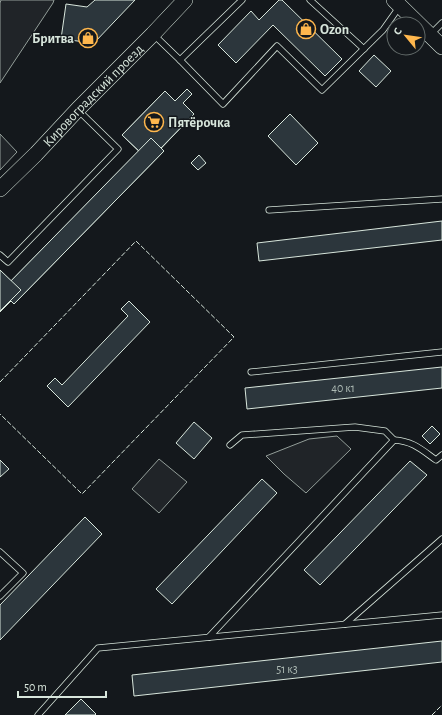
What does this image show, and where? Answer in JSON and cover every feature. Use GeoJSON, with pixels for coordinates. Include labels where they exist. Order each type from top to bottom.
{"type":"FeatureCollection","features":[{"type":"Feature","properties":{"kind":"street","name":"Кировоградский проезд"},"geometry":{"type":"LineString","coordinates":[[0,189],[36,154],[185,0]]}},
{"type":"Feature","properties":{"kind":"street"},"geometry":{"type":"LineString","coordinates":[[397,3],[442,47]]}},
{"type":"Feature","properties":{"kind":"lane"},"geometry":{"type":"LineString","coordinates":[[180,60],[242,0]]}},
{"type":"Feature","properties":{"kind":"lane"},"geometry":{"type":"LineString","coordinates":[[310,0],[364,49]]}},
{"type":"Feature","properties":{"kind":"lane"},"geometry":{"type":"LineString","coordinates":[[153,34],[223,104],[277,46],[322,90],[383,30],[397,3]]}},
{"type":"Feature","properties":{"kind":"lane"},"geometry":{"type":"LineString","coordinates":[[430,36],[442,23]]}},
{"type":"Feature","properties":{"kind":"lane"},"geometry":{"type":"LineString","coordinates":[[0,255],[8,262],[118,149],[78,109]]}},
{"type":"Feature","properties":{"kind":"lane"},"geometry":{"type":"LineString","coordinates":[[269,210],[442,199]]}},
{"type":"Feature","properties":{"kind":"lane"},"geometry":{"type":"LineString","coordinates":[[252,372],[442,352]]}},
{"type":"Feature","properties":{"kind":"lane"},"geometry":{"type":"LineString","coordinates":[[230,445],[242,435],[355,427],[385,431],[394,440],[417,446],[436,460],[442,454]]}},
{"type":"Feature","properties":{"kind":"lane"},"geometry":{"type":"LineString","coordinates":[[209,637],[394,440]]}},
{"type":"Feature","properties":{"kind":"lane"},"geometry":{"type":"LineString","coordinates":[[345,624],[442,539]]}},
{"type":"Feature","properties":{"kind":"lane"},"geometry":{"type":"LineString","coordinates":[[0,552],[23,573],[0,596]]}},
{"type":"Feature","properties":{"kind":"lane"},"geometry":{"type":"LineString","coordinates":[[38,715],[98,648],[442,615]]}},
{"type":"Feature","properties":{"kind":"shaded area"},"geometry":{"type":"Polygon","coordinates":[[[1,0],[54,0],[0,83],[0,3],[1,0]]]}},
{"type":"Feature","properties":{"kind":"shaded area"},"geometry":{"type":"Polygon","coordinates":[[[0,134],[17,152],[0,170],[0,134]]]}},
{"type":"Feature","properties":{"kind":"shaded area"},"geometry":{"type":"Polygon","coordinates":[[[337,436],[351,449],[306,493],[266,456],[309,439],[337,436]]]}},
{"type":"Feature","properties":{"kind":"shaded area"},"geometry":{"type":"Polygon","coordinates":[[[159,459],[187,482],[159,513],[132,489],[159,459]]]}},
{"type":"Feature","properties":{"kind":"building"},"geometry":{"type":"Polygon","coordinates":[[[95,0],[135,0],[94,43],[61,39],[66,4],[87,7],[95,0]]]}},
{"type":"Feature","properties":{"kind":"building"},"geometry":{"type":"Polygon","coordinates":[[[279,0],[282,0],[342,59],[325,76],[273,25],[236,63],[218,45],[251,11],[259,20],[279,0]]]}},
{"type":"Feature","properties":{"kind":"building"},"geometry":{"type":"Polygon","coordinates":[[[374,55],[391,71],[376,87],[359,71],[374,55]]]}},
{"type":"Feature","properties":{"kind":"building"},"geometry":{"type":"Polygon","coordinates":[[[187,89],[192,94],[183,103],[194,114],[149,161],[122,135],[165,91],[175,101],[187,89]]]}},
{"type":"Feature","properties":{"kind":"building"},"geometry":{"type":"Polygon","coordinates":[[[187,89],[192,94],[183,103],[194,114],[161,148],[164,151],[14,304],[11,301],[0,312],[0,270],[11,281],[139,151],[122,135],[165,91],[175,101],[187,89]]]}},
{"type":"Feature","properties":{"kind":"building"},"geometry":{"type":"Polygon","coordinates":[[[290,114],[318,143],[296,165],[268,136],[290,114]]]}},
{"type":"Feature","properties":{"kind":"building"},"geometry":{"type":"Polygon","coordinates":[[[151,138],[164,151],[14,304],[1,291],[151,138]]]}},
{"type":"Feature","properties":{"kind":"building"},"geometry":{"type":"Polygon","coordinates":[[[199,155],[206,163],[198,170],[191,163],[199,155]]]}},
{"type":"Feature","properties":{"kind":"building"},"geometry":{"type":"Polygon","coordinates":[[[442,221],[442,240],[259,261],[257,243],[442,221]]]}},
{"type":"Feature","properties":{"kind":"building"},"geometry":{"type":"Polygon","coordinates":[[[0,270],[21,290],[0,311],[0,270]]]}},
{"type":"Feature","properties":{"kind":"building"},"geometry":{"type":"Polygon","coordinates":[[[129,301],[150,322],[68,407],[47,386],[55,378],[62,385],[128,316],[121,309],[129,301]]]}},
{"type":"Feature","properties":{"kind":"building"},"geometry":{"type":"Polygon","coordinates":[[[442,367],[442,388],[247,409],[245,388],[442,367]]]}},
{"type":"Feature","properties":{"kind":"building"},"geometry":{"type":"Polygon","coordinates":[[[194,422],[212,438],[194,459],[176,443],[194,422]]]}},
{"type":"Feature","properties":{"kind":"building"},"geometry":{"type":"Polygon","coordinates":[[[432,426],[440,434],[430,444],[422,436],[432,426]]]}},
{"type":"Feature","properties":{"kind":"building"},"geometry":{"type":"Polygon","coordinates":[[[0,460],[9,469],[0,477],[0,460]]]}},
{"type":"Feature","properties":{"kind":"building"},"geometry":{"type":"Polygon","coordinates":[[[410,461],[427,475],[320,585],[304,570],[410,461]]]}},
{"type":"Feature","properties":{"kind":"building"},"geometry":{"type":"Polygon","coordinates":[[[262,479],[277,493],[172,604],[156,589],[262,479]]]}},
{"type":"Feature","properties":{"kind":"building"},"geometry":{"type":"Polygon","coordinates":[[[85,517],[102,534],[0,640],[0,605],[85,517]]]}},
{"type":"Feature","properties":{"kind":"building"},"geometry":{"type":"Polygon","coordinates":[[[442,641],[442,662],[134,696],[132,675],[442,641]]]}},
{"type":"Feature","properties":{"kind":"building"},"geometry":{"type":"Polygon","coordinates":[[[81,699],[96,714],[95,715],[65,715],[81,699]]]}},
{"type":"Feature","properties":{"kind":"fence"},"geometry":{"type":"LineString","coordinates":[[0,382],[136,241],[234,337],[82,494],[0,414]]}},
{"type":"Feature","properties":{"kind":"fence"},"geometry":{"type":"LineString","coordinates":[[432,715],[442,705]]}},
{"type":"Feature","properties":{"kind":"place","name":"Ozon"},"geometry":{"type":"Point","coordinates":[306,29]}},
{"type":"Feature","properties":{"kind":"place","name":"Бритва"},"geometry":{"type":"Point","coordinates":[88,38]}},
{"type":"Feature","properties":{"kind":"place","name":"Пятёрочка"},"geometry":{"type":"Point","coordinates":[154,122]}}]}
